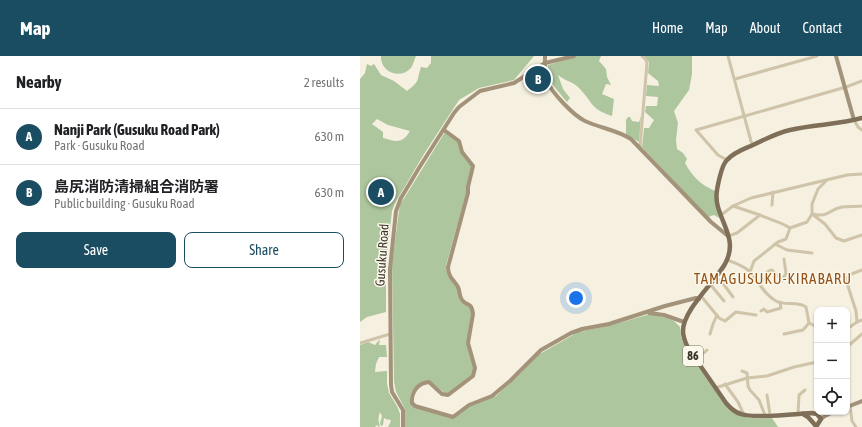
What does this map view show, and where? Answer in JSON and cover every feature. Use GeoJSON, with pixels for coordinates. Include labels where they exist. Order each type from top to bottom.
{"type":"FeatureCollection","features":[{"type":"Feature","properties":{"kind":"main road"},"geometry":{"type":"LineString","coordinates":[[684,322],[727,260],[730,249],[728,236],[718,206],[717,193],[723,168],[727,160],[734,154],[752,145],[773,135],[789,130],[835,124],[862,118]]}},
{"type":"Feature","properties":{"kind":"main road","name":"86"},"geometry":{"type":"LineString","coordinates":[[684,322],[683,330],[685,342],[696,360],[729,407],[737,413],[744,415]]}},
{"type":"Feature","properties":{"kind":"main road"},"geometry":{"type":"LineString","coordinates":[[744,415],[811,413],[818,414],[821,419],[816,427],[806,416],[799,414]]}},
{"type":"Feature","properties":{"kind":"street"},"geometry":{"type":"LineString","coordinates":[[545,56],[545,76],[550,87],[579,118],[627,137],[640,147],[711,222],[728,236],[737,233],[760,215]]}},
{"type":"Feature","properties":{"kind":"street","name":"Gusuku Road"},"geometry":{"type":"LineString","coordinates":[[403,427],[403,410],[392,392],[391,385],[390,334],[390,269],[396,211],[401,198],[457,110],[475,95],[484,90],[514,83],[545,63],[561,57],[574,56]]}},
{"type":"Feature","properties":{"kind":"street"},"geometry":{"type":"LineString","coordinates":[[640,147],[647,63],[642,56]]}},
{"type":"Feature","properties":{"kind":"street"},"geometry":{"type":"LineString","coordinates":[[728,56],[752,145]]}},
{"type":"Feature","properties":{"kind":"street"},"geometry":{"type":"LineString","coordinates":[[735,79],[817,56]]}},
{"type":"Feature","properties":{"kind":"street"},"geometry":{"type":"LineString","coordinates":[[836,56],[854,120],[858,127],[862,130]]}},
{"type":"Feature","properties":{"kind":"street"},"geometry":{"type":"LineString","coordinates":[[727,160],[718,155],[696,130],[845,88],[862,81]]}},
{"type":"Feature","properties":{"kind":"street"},"geometry":{"type":"LineString","coordinates":[[444,130],[459,140],[462,152],[473,166],[468,193],[448,267],[448,273],[459,289],[461,298],[471,306],[473,314],[468,343],[475,372],[473,376],[448,395],[442,394],[429,382],[424,383],[413,392],[412,403],[415,406],[453,417],[469,405],[492,396],[542,350],[571,334],[582,329],[609,324],[666,306],[700,298],[725,321],[736,312],[756,315]]}},
{"type":"Feature","properties":{"kind":"street"},"geometry":{"type":"LineString","coordinates":[[721,215],[732,206],[751,198],[847,175],[862,174]]}},
{"type":"Feature","properties":{"kind":"street"},"geometry":{"type":"LineString","coordinates":[[790,228],[807,222],[812,214],[812,204],[818,189],[826,181]]}},
{"type":"Feature","properties":{"kind":"street"},"geometry":{"type":"LineString","coordinates":[[772,205],[774,192]]}},
{"type":"Feature","properties":{"kind":"street"},"geometry":{"type":"LineString","coordinates":[[732,206],[760,215],[769,220],[783,223],[790,228]]}},
{"type":"Feature","properties":{"kind":"street"},"geometry":{"type":"LineString","coordinates":[[812,214],[821,216],[841,207],[862,206]]}},
{"type":"Feature","properties":{"kind":"street"},"geometry":{"type":"LineString","coordinates":[[812,214],[825,224],[836,238],[844,241],[862,235]]}},
{"type":"Feature","properties":{"kind":"street"},"geometry":{"type":"LineString","coordinates":[[750,272],[754,261],[775,244],[786,239],[790,228]]}},
{"type":"Feature","properties":{"kind":"street"},"geometry":{"type":"LineString","coordinates":[[775,244],[787,250],[812,253]]}},
{"type":"Feature","properties":{"kind":"street"},"geometry":{"type":"LineString","coordinates":[[759,284],[765,278],[767,272],[772,270],[782,281],[786,274],[784,259]]}},
{"type":"Feature","properties":{"kind":"street"},"geometry":{"type":"LineString","coordinates":[[727,260],[744,267],[750,272],[770,297],[780,302],[802,305],[806,307],[809,323]]}},
{"type":"Feature","properties":{"kind":"street"},"geometry":{"type":"LineString","coordinates":[[857,322],[856,310],[846,280],[849,275],[862,270]]}},
{"type":"Feature","properties":{"kind":"street"},"geometry":{"type":"LineString","coordinates":[[716,277],[733,297]]}},
{"type":"Feature","properties":{"kind":"street"},"geometry":{"type":"LineString","coordinates":[[710,284],[724,301]]}},
{"type":"Feature","properties":{"kind":"street"},"geometry":{"type":"LineString","coordinates":[[761,311],[764,309],[767,312],[781,308],[780,302]]}},
{"type":"Feature","properties":{"kind":"street"},"geometry":{"type":"LineString","coordinates":[[646,313],[664,315],[684,322]]}},
{"type":"Feature","properties":{"kind":"street"},"geometry":{"type":"LineString","coordinates":[[710,334],[712,324],[717,315]]}},
{"type":"Feature","properties":{"kind":"street"},"geometry":{"type":"LineString","coordinates":[[850,327],[862,320]]}},
{"type":"Feature","properties":{"kind":"street"},"geometry":{"type":"LineString","coordinates":[[809,323],[814,326]]}},
{"type":"Feature","properties":{"kind":"street"},"geometry":{"type":"LineString","coordinates":[[784,334],[803,330],[809,323]]}},
{"type":"Feature","properties":{"kind":"street"},"geometry":{"type":"LineString","coordinates":[[360,343],[390,334]]}},
{"type":"Feature","properties":{"kind":"street"},"geometry":{"type":"LineString","coordinates":[[850,344],[862,334]]}},
{"type":"Feature","properties":{"kind":"street"},"geometry":{"type":"LineString","coordinates":[[696,360],[707,350]]}},
{"type":"Feature","properties":{"kind":"street"},"geometry":{"type":"LineString","coordinates":[[715,388],[748,378],[767,376],[794,367],[814,363]]}},
{"type":"Feature","properties":{"kind":"street"},"geometry":{"type":"LineString","coordinates":[[742,371],[747,373],[750,390],[759,400],[768,415]]}},
{"type":"Feature","properties":{"kind":"street"},"geometry":{"type":"LineString","coordinates":[[725,384],[738,402],[744,415]]}},
{"type":"Feature","properties":{"kind":"street"},"geometry":{"type":"LineString","coordinates":[[799,414],[799,395],[805,390]]}},
{"type":"Feature","properties":{"kind":"street"},"geometry":{"type":"LineString","coordinates":[[767,395],[768,415]]}},
{"type":"Feature","properties":{"kind":"street"},"geometry":{"type":"LineString","coordinates":[[850,406],[862,401]]}},
{"type":"Feature","properties":{"kind":"street"},"geometry":{"type":"LineString","coordinates":[[850,411],[852,421],[856,427]]}},
{"type":"Feature","properties":{"kind":"street"},"geometry":{"type":"LineString","coordinates":[[821,419],[826,415]]}},
{"type":"Feature","properties":{"kind":"green space"},"geometry":{"type":"Polygon","coordinates":[[[381,56],[416,56],[411,68],[407,72],[396,74],[387,70],[382,62],[381,56]]]}},
{"type":"Feature","properties":{"kind":"green space"},"geometry":{"type":"Polygon","coordinates":[[[431,56],[534,56],[514,80],[479,88],[459,100],[424,154],[395,203],[392,211],[386,264],[382,265],[382,282],[386,283],[386,312],[367,317],[360,322],[360,79],[365,73],[367,64],[371,66],[374,64],[381,75],[394,81],[407,91],[416,83],[421,67],[427,68],[431,63],[431,56]],[[377,119],[372,124],[383,132],[383,138],[395,141],[404,138],[410,131],[388,125],[377,119]]]}},
{"type":"Feature","properties":{"kind":"green space"},"geometry":{"type":"Polygon","coordinates":[[[577,56],[601,56],[599,61],[606,69],[607,77],[611,85],[606,84],[602,94],[614,99],[612,116],[600,111],[592,105],[577,86],[558,75],[563,89],[570,98],[567,102],[553,85],[549,76],[548,65],[577,56]]]}},
{"type":"Feature","properties":{"kind":"green space"},"geometry":{"type":"Polygon","coordinates":[[[644,56],[692,56],[692,74],[689,90],[674,111],[678,123],[676,140],[677,149],[683,153],[687,159],[685,163],[694,176],[705,186],[715,191],[721,219],[714,215],[708,217],[642,147],[644,128],[649,128],[654,120],[645,112],[646,106],[657,106],[658,97],[646,96],[647,85],[659,86],[658,81],[648,73],[649,62],[644,56]]]}},
{"type":"Feature","properties":{"kind":"green space"},"geometry":{"type":"Polygon","coordinates":[[[641,116],[639,142],[626,134],[626,120],[630,117],[632,121],[639,122],[641,116]]]}},
{"type":"Feature","properties":{"kind":"green space"},"geometry":{"type":"Polygon","coordinates":[[[445,132],[458,141],[462,155],[472,166],[467,191],[446,265],[447,274],[458,289],[460,301],[471,309],[468,333],[474,372],[450,393],[446,394],[431,382],[418,386],[411,394],[411,404],[452,418],[471,405],[496,396],[538,355],[578,332],[612,325],[650,314],[674,321],[680,327],[681,337],[686,350],[728,409],[743,417],[772,418],[778,427],[405,427],[405,409],[396,392],[394,382],[392,264],[399,211],[400,205],[445,132]]]}},
{"type":"Feature","properties":{"kind":"green space"},"geometry":{"type":"Polygon","coordinates":[[[380,339],[379,345],[386,345],[387,357],[379,357],[375,372],[387,371],[389,393],[400,414],[400,427],[388,427],[391,421],[384,418],[383,425],[381,426],[380,423],[382,416],[380,412],[379,427],[377,425],[375,427],[360,427],[360,345],[368,342],[375,345],[380,339]]]}},
{"type":"Feature","properties":{"kind":"place","name":"島尻消防清掃組合消防署"},"geometry":{"type":"Point","coordinates":[538,79]}},
{"type":"Feature","properties":{"kind":"place","name":"Nanji Park (Gusuku Road Park)"},"geometry":{"type":"Point","coordinates":[381,192]}},
{"type":"Feature","properties":{"kind":"district","name":"TAMAGUSUKU-KIRABARU"},"geometry":{"type":"Point","coordinates":[773,278]}}]}
